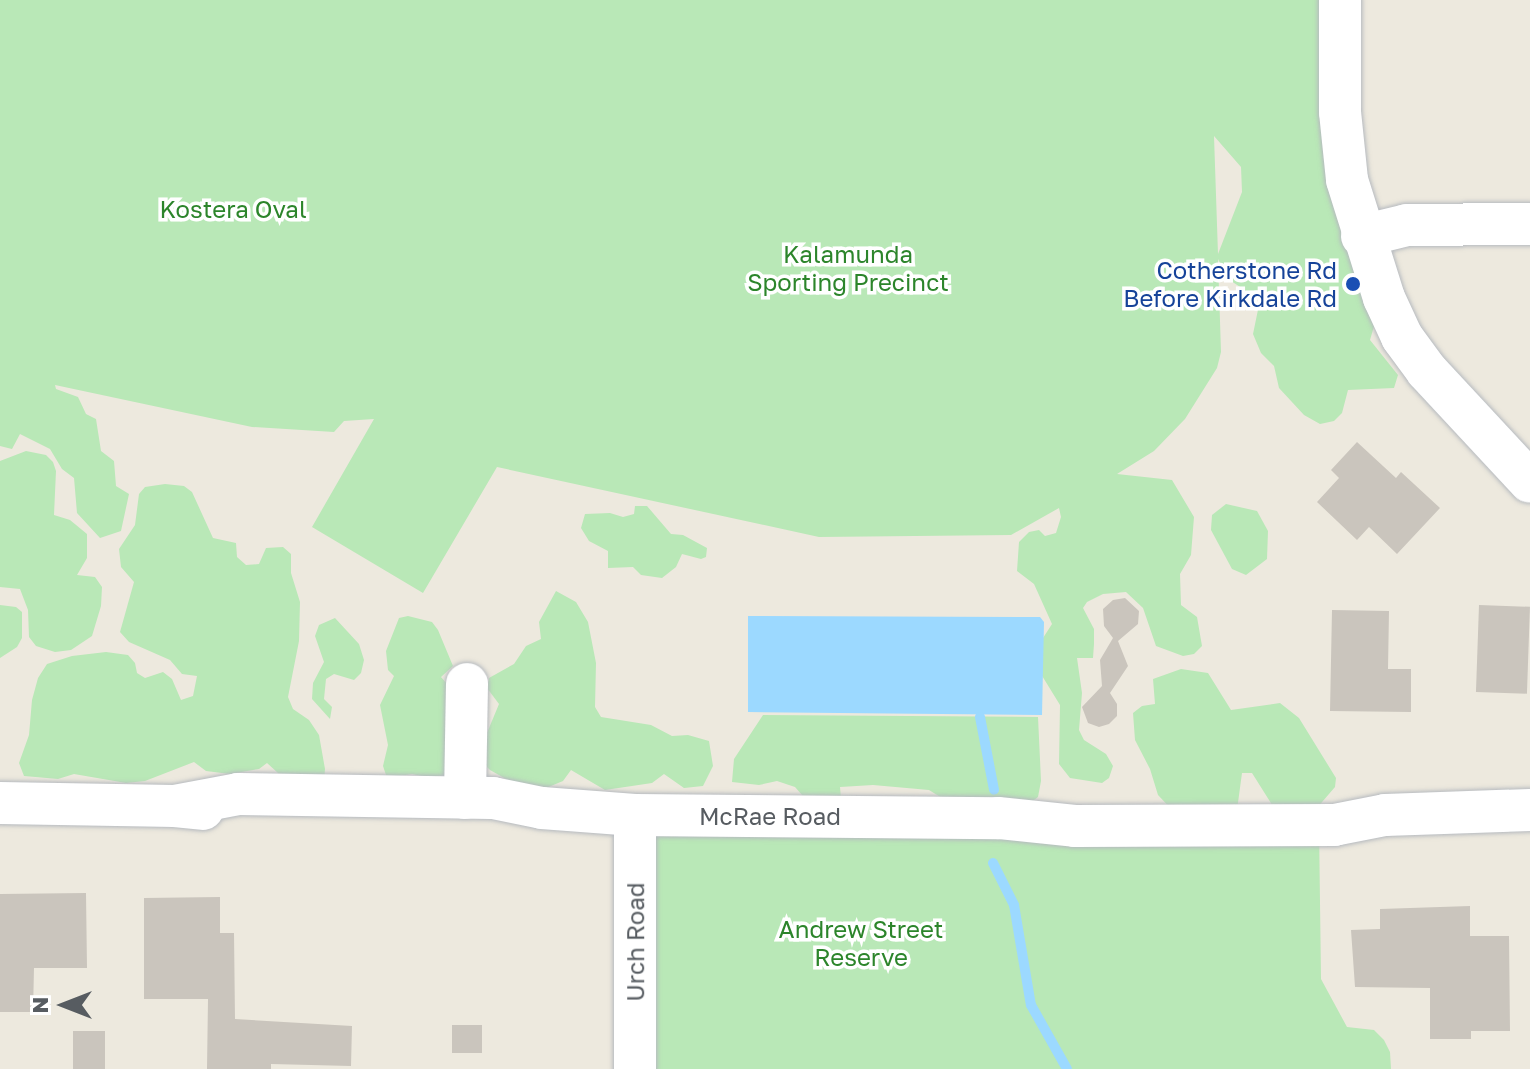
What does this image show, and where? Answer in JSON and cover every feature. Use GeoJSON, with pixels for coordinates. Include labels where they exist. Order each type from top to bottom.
{"type":"FeatureCollection","features":[{"type":"Feature","properties":{"kind":"street"},"geometry":{"type":"LineString","coordinates":[[1340,0],[1342,141],[1347,180],[1362,236],[1402,337],[1427,371],[1530,482]]}},
{"type":"Feature","properties":{"kind":"street"},"geometry":{"type":"LineString","coordinates":[[1362,236],[1407,225],[1530,224]]}},
{"type":"Feature","properties":{"kind":"street"},"geometry":{"type":"LineString","coordinates":[[465,798],[467,684]]}},
{"type":"Feature","properties":{"kind":"street","name":"McRae Road"},"geometry":{"type":"LineString","coordinates":[[175,806],[238,794],[493,798],[542,808],[635,815],[998,818],[1075,826],[1334,825],[1385,815],[1530,810]]}},
{"type":"Feature","properties":{"kind":"street","name":"McRae Road"},"geometry":{"type":"LineString","coordinates":[[0,803],[175,806],[237,814],[489,818],[542,808]]}},
{"type":"Feature","properties":{"kind":"street","name":"Urch Road"},"geometry":{"type":"LineString","coordinates":[[635,815],[635,1069]]}},
{"type":"Feature","properties":{"kind":"green space"},"geometry":{"type":"Polygon","coordinates":[[[0,0],[1337,0],[1377,316],[1370,340],[1398,375],[1394,388],[1348,390],[1342,413],[1334,421],[1320,424],[1304,415],[1279,388],[1274,366],[1261,353],[1253,334],[1260,300],[1228,279],[1218,259],[1221,352],[1217,368],[1185,419],[1154,451],[1117,474],[1172,480],[1194,517],[1191,555],[1180,574],[1181,605],[1197,617],[1202,646],[1194,654],[1183,656],[1156,646],[1143,608],[1126,592],[1103,594],[1087,602],[1083,608],[1094,629],[1094,644],[1093,658],[1077,658],[1082,693],[1079,730],[1084,740],[1106,754],[1113,766],[1109,778],[1102,783],[1070,778],[1059,764],[1060,705],[1036,666],[1043,638],[1052,624],[1034,584],[1017,571],[1019,542],[1029,532],[1039,530],[1045,536],[1056,533],[1061,517],[1059,508],[1011,535],[819,537],[497,467],[423,593],[312,527],[374,419],[344,421],[334,432],[252,427],[55,385],[56,389],[78,397],[86,414],[96,419],[101,451],[114,461],[116,486],[129,494],[121,531],[100,538],[77,513],[74,478],[62,469],[50,449],[20,434],[12,449],[0,446],[0,0]],[[1214,136],[1218,254],[1242,192],[1241,167],[1214,136]]]}},
{"type":"Feature","properties":{"kind":"green space"},"geometry":{"type":"Polygon","coordinates":[[[26,451],[46,455],[53,462],[56,471],[54,515],[70,520],[87,534],[87,558],[77,575],[95,577],[102,587],[101,606],[92,636],[71,650],[55,652],[36,646],[29,637],[28,610],[20,589],[0,587],[0,461],[26,451]]]}},
{"type":"Feature","properties":{"kind":"green space"},"geometry":{"type":"Polygon","coordinates":[[[165,484],[184,486],[192,492],[213,538],[236,543],[237,557],[246,565],[259,564],[266,548],[283,547],[291,554],[291,573],[300,602],[299,641],[288,697],[293,709],[309,720],[319,735],[324,781],[289,783],[267,763],[259,769],[230,774],[206,771],[194,762],[145,781],[126,783],[74,774],[58,779],[24,776],[19,763],[29,735],[32,700],[38,678],[47,664],[72,656],[106,652],[128,655],[135,663],[137,673],[145,678],[163,672],[172,679],[181,700],[193,696],[197,676],[182,674],[170,660],[129,642],[120,632],[134,582],[121,567],[119,549],[135,525],[139,494],[145,487],[165,484]]]}},
{"type":"Feature","properties":{"kind":"green space"},"geometry":{"type":"Polygon","coordinates":[[[1226,504],[1257,511],[1268,531],[1267,559],[1246,575],[1232,569],[1211,530],[1212,515],[1226,504]]]}},
{"type":"Feature","properties":{"kind":"green space"},"geometry":{"type":"Polygon","coordinates":[[[635,506],[647,506],[671,534],[683,535],[707,548],[706,557],[701,559],[682,554],[676,567],[662,578],[641,575],[633,567],[608,568],[608,551],[589,541],[581,528],[585,514],[610,513],[623,517],[634,514],[635,506]]]}},
{"type":"Feature","properties":{"kind":"green space"},"geometry":{"type":"Polygon","coordinates":[[[556,591],[576,602],[588,622],[596,663],[595,707],[601,717],[651,725],[672,736],[688,735],[709,741],[713,766],[703,786],[684,788],[664,774],[652,783],[605,790],[571,770],[563,781],[546,788],[522,788],[490,770],[477,757],[499,704],[487,688],[489,678],[514,664],[526,646],[541,639],[539,622],[556,591]]]}},
{"type":"Feature","properties":{"kind":"green space"},"geometry":{"type":"Polygon","coordinates":[[[0,605],[16,607],[22,612],[22,638],[17,647],[0,658],[0,605]]]}},
{"type":"Feature","properties":{"kind":"green space"},"geometry":{"type":"Polygon","coordinates":[[[408,616],[432,622],[438,630],[453,666],[441,677],[461,700],[450,774],[431,778],[412,774],[387,778],[383,766],[388,745],[380,705],[394,676],[388,670],[386,651],[399,618],[408,616]]]}},
{"type":"Feature","properties":{"kind":"green space"},"geometry":{"type":"Polygon","coordinates":[[[335,618],[359,644],[364,660],[361,673],[354,680],[334,674],[326,679],[324,699],[332,707],[330,719],[312,699],[313,683],[324,662],[315,636],[319,625],[335,618]]]}},
{"type":"Feature","properties":{"kind":"green space"},"geometry":{"type":"Polygon","coordinates":[[[1181,669],[1208,673],[1231,710],[1280,703],[1299,718],[1336,778],[1335,787],[1316,809],[1276,811],[1252,773],[1242,773],[1237,810],[1174,812],[1158,795],[1150,769],[1135,740],[1133,713],[1142,706],[1155,704],[1153,679],[1181,669]]]}},
{"type":"Feature","properties":{"kind":"green space"},"geometry":{"type":"Polygon","coordinates":[[[763,715],[1038,717],[1041,781],[1038,797],[1026,806],[950,803],[929,790],[873,785],[840,787],[841,799],[809,803],[795,787],[777,781],[759,785],[732,782],[734,759],[763,715]]]}},
{"type":"Feature","properties":{"kind":"green space","name":"Andrew Street Reserve"},"geometry":{"type":"Polygon","coordinates":[[[635,815],[1319,825],[1321,979],[1347,1027],[1374,1030],[1384,1040],[1390,1052],[1391,1069],[635,1069],[635,815]]]}},
{"type":"Feature","properties":{"kind":"water"},"geometry":{"type":"Polygon","coordinates":[[[748,616],[1040,617],[1044,622],[1042,715],[748,712],[748,616]]]}},
{"type":"Feature","properties":{"kind":"building"},"geometry":{"type":"Polygon","coordinates":[[[1357,442],[1396,478],[1401,472],[1440,508],[1397,554],[1369,527],[1357,540],[1317,502],[1339,478],[1331,470],[1357,442]]]}},
{"type":"Feature","properties":{"kind":"building"},"geometry":{"type":"Polygon","coordinates":[[[1125,598],[1139,611],[1138,624],[1118,641],[1128,666],[1110,693],[1117,704],[1117,716],[1109,724],[1099,727],[1088,723],[1082,707],[1102,686],[1100,660],[1113,638],[1104,626],[1103,609],[1113,600],[1125,598]]]}},
{"type":"Feature","properties":{"kind":"building"},"geometry":{"type":"Polygon","coordinates":[[[1479,605],[1530,607],[1527,694],[1476,692],[1479,605]]]}},
{"type":"Feature","properties":{"kind":"building"},"geometry":{"type":"Polygon","coordinates":[[[1332,610],[1389,611],[1388,669],[1411,669],[1411,712],[1330,711],[1332,610]]]}},
{"type":"Feature","properties":{"kind":"building"},"geometry":{"type":"Polygon","coordinates":[[[86,893],[87,968],[34,968],[33,1012],[0,1012],[0,894],[86,893]]]}},
{"type":"Feature","properties":{"kind":"building"},"geometry":{"type":"Polygon","coordinates":[[[220,897],[220,933],[234,933],[235,1019],[352,1026],[351,1066],[271,1064],[271,1069],[207,1069],[208,999],[144,999],[144,898],[220,897]]]}},
{"type":"Feature","properties":{"kind":"building"},"geometry":{"type":"Polygon","coordinates":[[[1470,906],[1470,936],[1509,936],[1510,1031],[1471,1031],[1471,1039],[1430,1039],[1430,988],[1355,987],[1351,930],[1380,929],[1380,909],[1470,906]]]}},
{"type":"Feature","properties":{"kind":"building"},"geometry":{"type":"Polygon","coordinates":[[[452,1025],[482,1025],[482,1053],[452,1053],[452,1025]]]}},
{"type":"Feature","properties":{"kind":"building"},"geometry":{"type":"Polygon","coordinates":[[[73,1031],[105,1031],[105,1069],[73,1069],[73,1031]]]}},
{"type":"Feature","properties":{"kind":"waterway"},"geometry":{"type":"LineString","coordinates":[[980,717],[994,790]]}},
{"type":"Feature","properties":{"kind":"waterway"},"geometry":{"type":"LineString","coordinates":[[993,863],[1014,905],[1031,1005],[1067,1069]]}},
{"type":"Feature","properties":{"kind":"place","name":"Cotherstone Rd Before Kirkdale Rd"},"geometry":{"type":"Point","coordinates":[1353,284]}},
{"type":"Feature","properties":{"kind":"park label","name":"Kostera Oval"},"geometry":{"type":"Point","coordinates":[233,209]}},
{"type":"Feature","properties":{"kind":"park label","name":"Kalamunda Sporting Precinct"},"geometry":{"type":"Point","coordinates":[848,268]}}]}
